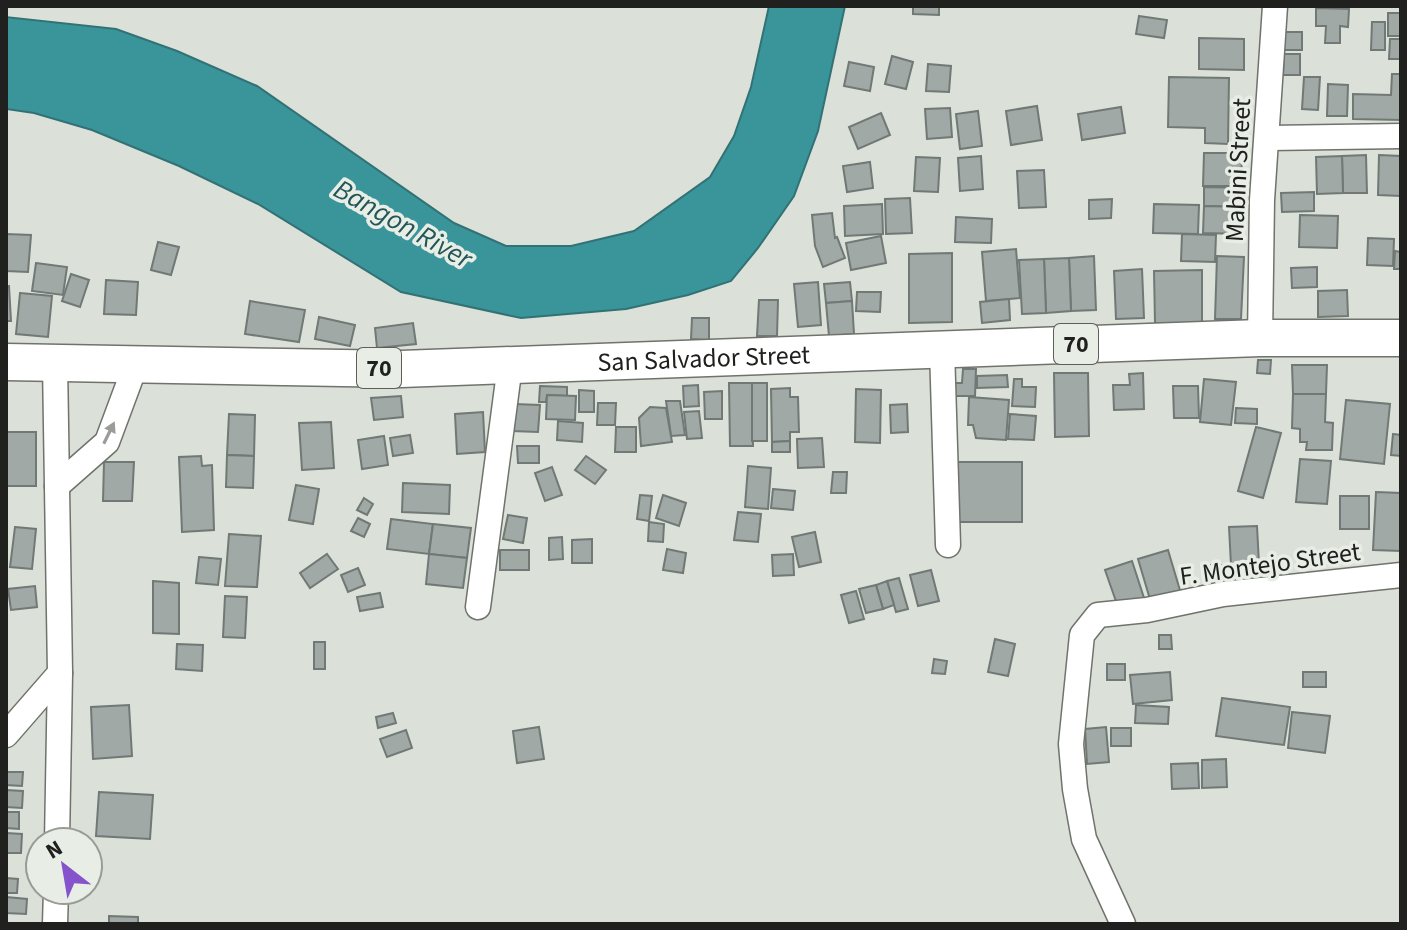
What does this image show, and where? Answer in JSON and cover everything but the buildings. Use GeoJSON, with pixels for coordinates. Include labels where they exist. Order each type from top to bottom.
{"type":"FeatureCollection","features":[{"type":"Feature","properties":{"kind":"highway","name":"San Salvador Street"},"geometry":{"type":"LineString","coordinates":[[6,362],[401,369],[1260,338],[1401,338]]}},
{"type":"Feature","properties":{"kind":"street","name":"Mabini Street"},"geometry":{"type":"LineString","coordinates":[[1260,338],[1262,200],[1275,6]]}},
{"type":"Feature","properties":{"kind":"street"},"geometry":{"type":"LineString","coordinates":[[1267,138],[1401,136]]}},
{"type":"Feature","properties":{"kind":"street"},"geometry":{"type":"LineString","coordinates":[[942,349],[948,545]]}},
{"type":"Feature","properties":{"kind":"street"},"geometry":{"type":"LineString","coordinates":[[55,363],[60,673],[57,826]]}},
{"type":"Feature","properties":{"kind":"street"},"geometry":{"type":"LineString","coordinates":[[57,486],[107,442],[136,364]]}},
{"type":"Feature","properties":{"kind":"street"},"geometry":{"type":"LineString","coordinates":[[478,607],[510,365]]}},
{"type":"Feature","properties":{"kind":"street","name":"F. Montejo Street"},"geometry":{"type":"LineString","coordinates":[[1123,924],[1084,839],[1075,789],[1071,744],[1082,635],[1098,615],[1147,610],[1223,594],[1401,575]]}},
{"type":"Feature","properties":{"kind":"street"},"geometry":{"type":"LineString","coordinates":[[6,735],[60,673]]}},
{"type":"Feature","properties":{"kind":"water","name":"Bangon River"},"geometry":{"type":"Polygon","coordinates":[[[769,6],[845,6],[818,131],[794,196],[731,281],[688,295],[626,309],[521,318],[401,292],[258,204],[179,166],[92,130],[34,113],[6,109],[6,17],[116,29],[177,51],[257,86],[454,223],[506,246],[571,246],[634,231],[710,177],[734,136],[751,87],[769,6]]]}}]}
